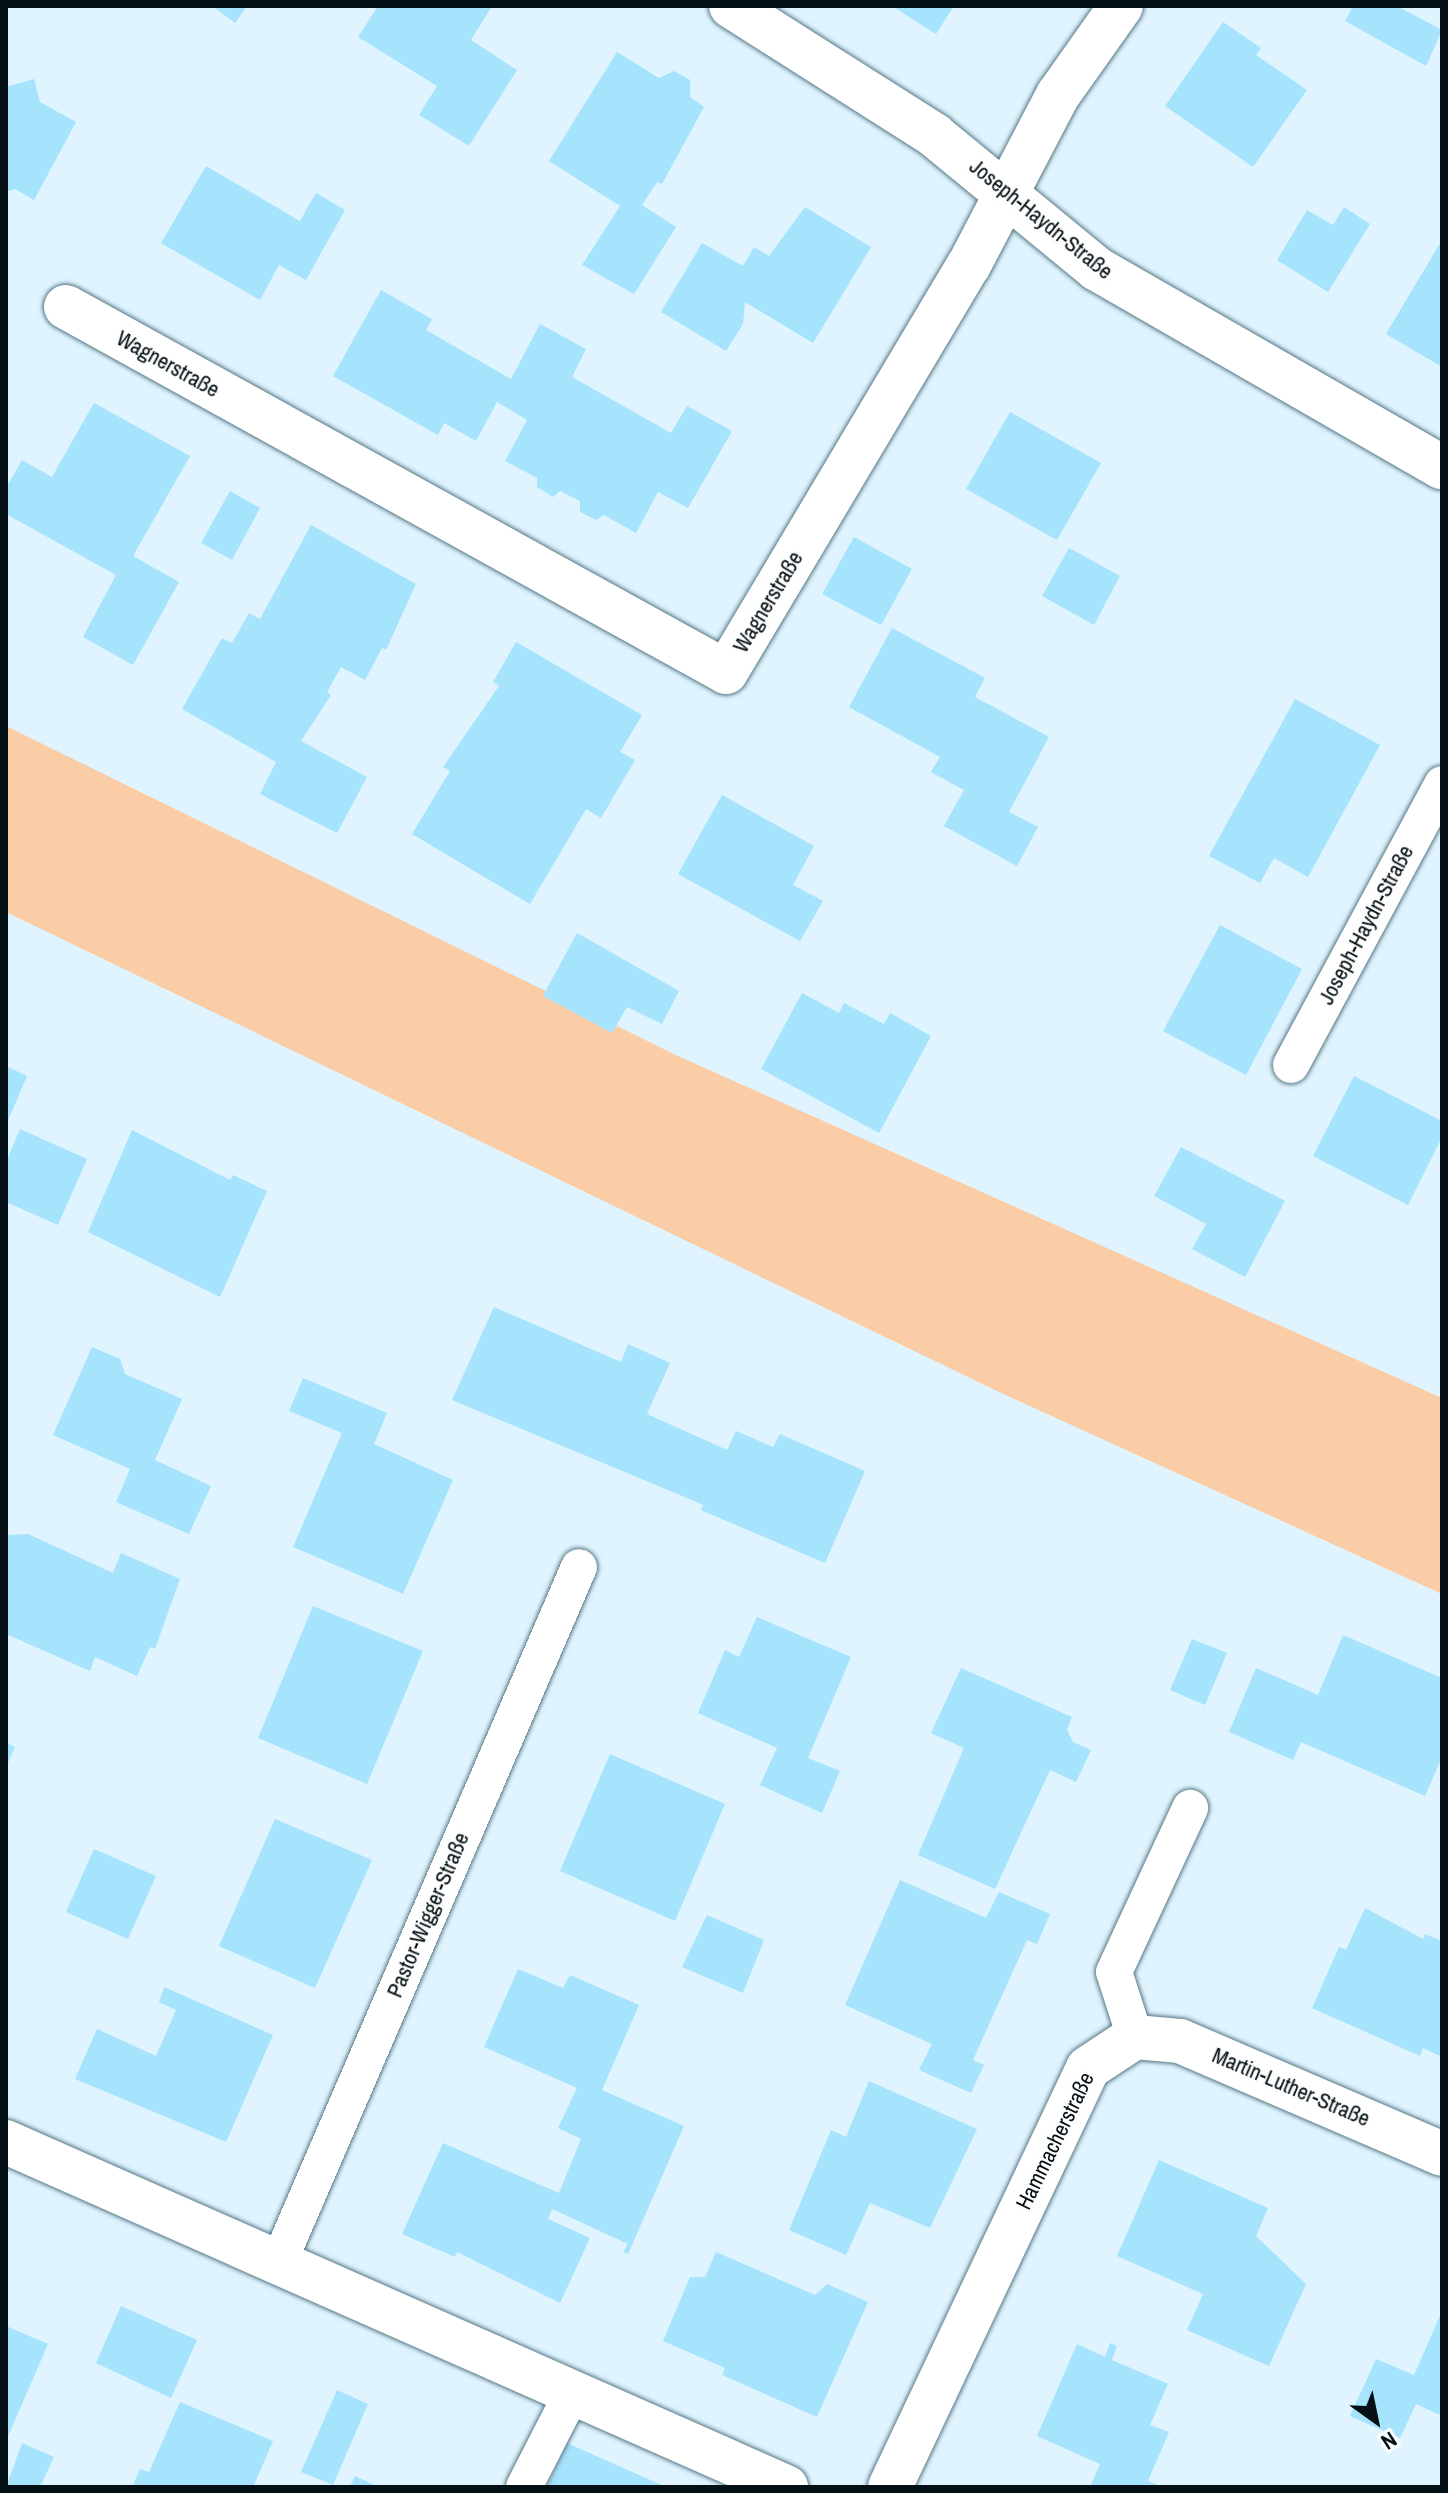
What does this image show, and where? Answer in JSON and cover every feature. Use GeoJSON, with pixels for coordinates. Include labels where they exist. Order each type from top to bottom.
{"type":"FeatureCollection","features":[{"type":"Feature","properties":{"kind":"street","name":"Joseph-Haydn-Straße"},"geometry":{"type":"LineString","coordinates":[[731,6],[934,135],[1004,189],[1097,269],[1442,467]]}},
{"type":"Feature","properties":{"kind":"street","name":"Wagnerstraße"},"geometry":{"type":"LineString","coordinates":[[66,307],[726,672],[969,265],[1004,189],[1058,95],[1121,6]]}},
{"type":"Feature","properties":{"kind":"street","name":"Martin-Luther-Straße"},"geometry":{"type":"LineString","coordinates":[[1135,2037],[1180,2041],[1442,2154]]}},
{"type":"Feature","properties":{"kind":"street","name":"Hammacherstraße"},"geometry":{"type":"LineString","coordinates":[[890,2487],[1088,2068],[1135,2037]]}},
{"type":"Feature","properties":{"kind":"street"},"geometry":{"type":"LineString","coordinates":[[6,2142],[786,2487]]}},
{"type":"Feature","properties":{"kind":"lane","name":"Joseph-Haydn-Straße"},"geometry":{"type":"LineString","coordinates":[[1291,1065],[1442,784]]}},
{"type":"Feature","properties":{"kind":"lane","name":"Pastor-Wigger-Straße"},"geometry":{"type":"LineString","coordinates":[[278,2264],[579,1567]]}},
{"type":"Feature","properties":{"kind":"lane"},"geometry":{"type":"LineString","coordinates":[[1135,2037],[1114,1972],[1190,1808]]}},
{"type":"Feature","properties":{"kind":"lane"},"geometry":{"type":"LineString","coordinates":[[524,2487],[572,2393]]}},
{"type":"Feature","properties":{"kind":"shaded area"},"geometry":{"type":"Polygon","coordinates":[[[6,726],[678,1056],[1442,1398],[1442,1594],[999,1392],[6,912],[6,726]]]}},
{"type":"Feature","properties":{"kind":"building"},"geometry":{"type":"Polygon","coordinates":[[[212,6],[247,6],[235,23],[212,6]]]}},
{"type":"Feature","properties":{"kind":"building"},"geometry":{"type":"Polygon","coordinates":[[[378,6],[492,6],[471,40],[517,70],[469,146],[419,115],[437,86],[358,37],[378,6]]]}},
{"type":"Feature","properties":{"kind":"building"},"geometry":{"type":"Polygon","coordinates":[[[892,6],[954,6],[936,34],[892,6]]]}},
{"type":"Feature","properties":{"kind":"building"},"geometry":{"type":"Polygon","coordinates":[[[1353,6],[1397,6],[1442,30],[1426,66],[1345,21],[1353,6]]]}},
{"type":"Feature","properties":{"kind":"building"},"geometry":{"type":"Polygon","coordinates":[[[1223,22],[1261,48],[1256,55],[1307,90],[1253,167],[1165,106],[1223,22]]]}},
{"type":"Feature","properties":{"kind":"building"},"geometry":{"type":"Polygon","coordinates":[[[617,52],[659,78],[674,71],[690,80],[690,97],[704,107],[662,184],[657,182],[642,205],[676,227],[634,294],[582,265],[620,206],[549,161],[617,52]]]}},
{"type":"Feature","properties":{"kind":"building"},"geometry":{"type":"Polygon","coordinates":[[[34,79],[40,102],[76,122],[34,200],[15,189],[6,192],[6,87],[34,79]]]}},
{"type":"Feature","properties":{"kind":"building"},"geometry":{"type":"Polygon","coordinates":[[[206,166],[300,221],[316,193],[345,210],[306,280],[279,265],[260,300],[161,243],[206,166]]]}},
{"type":"Feature","properties":{"kind":"building"},"geometry":{"type":"Polygon","coordinates":[[[805,207],[871,247],[813,343],[745,302],[743,324],[726,351],[661,312],[702,243],[743,266],[754,247],[769,256],[805,207]]]}},
{"type":"Feature","properties":{"kind":"building"},"geometry":{"type":"Polygon","coordinates":[[[1344,207],[1370,224],[1328,292],[1277,260],[1307,210],[1333,225],[1344,207]]]}},
{"type":"Feature","properties":{"kind":"building"},"geometry":{"type":"Polygon","coordinates":[[[1442,240],[1442,367],[1386,334],[1442,240]]]}},
{"type":"Feature","properties":{"kind":"building"},"geometry":{"type":"Polygon","coordinates":[[[381,290],[432,319],[426,330],[511,379],[540,324],[586,349],[572,377],[671,433],[687,406],[732,431],[688,508],[658,492],[636,533],[604,515],[596,520],[580,512],[580,501],[560,491],[553,497],[537,487],[537,478],[505,461],[527,420],[497,402],[476,441],[444,423],[438,435],[333,376],[381,290]]]}},
{"type":"Feature","properties":{"kind":"building"},"geometry":{"type":"Polygon","coordinates":[[[94,403],[190,456],[133,556],[179,582],[133,665],[83,637],[116,575],[6,514],[6,488],[22,460],[52,477],[94,403]]]}},
{"type":"Feature","properties":{"kind":"building"},"geometry":{"type":"Polygon","coordinates":[[[1010,412],[1101,463],[1057,540],[966,489],[1010,412]]]}},
{"type":"Feature","properties":{"kind":"building"},"geometry":{"type":"Polygon","coordinates":[[[230,491],[260,508],[232,560],[201,543],[230,491]]]}},
{"type":"Feature","properties":{"kind":"building"},"geometry":{"type":"Polygon","coordinates":[[[311,525],[416,584],[386,650],[382,648],[365,680],[341,667],[327,692],[331,695],[301,741],[367,777],[337,833],[260,794],[276,762],[182,709],[222,638],[232,643],[249,613],[260,619],[311,525]]]}},
{"type":"Feature","properties":{"kind":"building"},"geometry":{"type":"Polygon","coordinates":[[[854,537],[912,569],[881,625],[822,594],[854,537]]]}},
{"type":"Feature","properties":{"kind":"building"},"geometry":{"type":"Polygon","coordinates":[[[1069,548],[1120,576],[1094,625],[1042,596],[1069,548]]]}},
{"type":"Feature","properties":{"kind":"building"},"geometry":{"type":"Polygon","coordinates":[[[892,628],[985,678],[975,697],[1049,737],[1009,812],[1038,827],[1017,866],[944,826],[964,790],[931,772],[940,757],[849,707],[892,628]]]}},
{"type":"Feature","properties":{"kind":"building"},"geometry":{"type":"Polygon","coordinates":[[[516,642],[642,715],[620,752],[635,760],[601,818],[586,809],[530,904],[412,834],[450,771],[443,767],[499,686],[493,682],[516,642]]]}},
{"type":"Feature","properties":{"kind":"building"},"geometry":{"type":"Polygon","coordinates":[[[1295,699],[1380,745],[1308,877],[1274,858],[1260,883],[1209,856],[1295,699]]]}},
{"type":"Feature","properties":{"kind":"building"},"geometry":{"type":"Polygon","coordinates":[[[722,795],[814,846],[793,885],[823,901],[800,941],[678,874],[722,795]]]}},
{"type":"Feature","properties":{"kind":"building"},"geometry":{"type":"Polygon","coordinates":[[[1220,925],[1302,969],[1246,1075],[1163,1031],[1220,925]]]}},
{"type":"Feature","properties":{"kind":"building"},"geometry":{"type":"Polygon","coordinates":[[[577,933],[679,991],[662,1024],[627,1007],[612,1033],[543,996],[577,933]]]}},
{"type":"Feature","properties":{"kind":"building"},"geometry":{"type":"Polygon","coordinates":[[[802,993],[839,1013],[844,1003],[884,1024],[890,1013],[931,1036],[879,1133],[761,1069],[802,993]]]}},
{"type":"Feature","properties":{"kind":"building"},"geometry":{"type":"Polygon","coordinates":[[[6,1066],[27,1076],[6,1125],[6,1066]]]}},
{"type":"Feature","properties":{"kind":"building"},"geometry":{"type":"Polygon","coordinates":[[[1354,1076],[1442,1121],[1442,1137],[1408,1205],[1313,1156],[1354,1076]]]}},
{"type":"Feature","properties":{"kind":"building"},"geometry":{"type":"Polygon","coordinates":[[[20,1129],[87,1159],[58,1225],[6,1202],[6,1162],[20,1129]]]}},
{"type":"Feature","properties":{"kind":"building"},"geometry":{"type":"Polygon","coordinates":[[[132,1130],[230,1180],[233,1175],[267,1191],[220,1297],[88,1232],[132,1130]]]}},
{"type":"Feature","properties":{"kind":"building"},"geometry":{"type":"Polygon","coordinates":[[[1181,1147],[1285,1201],[1245,1277],[1192,1249],[1206,1224],[1154,1196],[1181,1147]]]}},
{"type":"Feature","properties":{"kind":"building"},"geometry":{"type":"Polygon","coordinates":[[[494,1307],[621,1362],[628,1344],[670,1363],[647,1414],[727,1450],[736,1431],[773,1447],[780,1434],[865,1471],[825,1563],[701,1510],[703,1505],[452,1400],[494,1307]]]}},
{"type":"Feature","properties":{"kind":"building"},"geometry":{"type":"Polygon","coordinates":[[[92,1347],[120,1359],[125,1374],[182,1399],[155,1460],[211,1486],[189,1534],[116,1502],[130,1469],[53,1435],[92,1347]]]}},
{"type":"Feature","properties":{"kind":"building"},"geometry":{"type":"Polygon","coordinates":[[[303,1378],[387,1413],[374,1444],[453,1480],[403,1594],[293,1547],[342,1433],[289,1411],[303,1378]]]}},
{"type":"Feature","properties":{"kind":"building"},"geometry":{"type":"Polygon","coordinates":[[[28,1534],[113,1573],[121,1553],[180,1579],[155,1649],[150,1647],[137,1676],[95,1657],[90,1671],[6,1634],[6,1535],[28,1534]]]}},
{"type":"Feature","properties":{"kind":"building"},"geometry":{"type":"Polygon","coordinates":[[[313,1606],[423,1651],[367,1784],[258,1738],[313,1606]]]}},
{"type":"Feature","properties":{"kind":"building"},"geometry":{"type":"Polygon","coordinates":[[[757,1617],[851,1657],[808,1758],[840,1771],[822,1813],[760,1785],[777,1748],[698,1713],[725,1650],[739,1657],[757,1617]]]}},
{"type":"Feature","properties":{"kind":"building"},"geometry":{"type":"Polygon","coordinates":[[[1343,1635],[1442,1678],[1442,1757],[1425,1796],[1301,1742],[1293,1760],[1229,1732],[1256,1668],[1318,1695],[1343,1635]]]}},
{"type":"Feature","properties":{"kind":"building"},"geometry":{"type":"Polygon","coordinates":[[[1192,1639],[1227,1653],[1205,1705],[1170,1690],[1192,1639]]]}},
{"type":"Feature","properties":{"kind":"building"},"geometry":{"type":"Polygon","coordinates":[[[961,1668],[1072,1717],[1067,1730],[1073,1742],[1091,1750],[1076,1782],[1050,1770],[995,1889],[918,1855],[964,1748],[931,1733],[961,1668]]]}},
{"type":"Feature","properties":{"kind":"building"},"geometry":{"type":"Polygon","coordinates":[[[6,1743],[15,1747],[6,1767],[6,1743]]]}},
{"type":"Feature","properties":{"kind":"building"},"geometry":{"type":"Polygon","coordinates":[[[610,1754],[725,1804],[675,1921],[560,1871],[610,1754]]]}},
{"type":"Feature","properties":{"kind":"building"},"geometry":{"type":"Polygon","coordinates":[[[275,1819],[372,1860],[315,1988],[219,1946],[275,1819]]]}},
{"type":"Feature","properties":{"kind":"building"},"geometry":{"type":"Polygon","coordinates":[[[94,1849],[156,1876],[128,1939],[66,1912],[94,1849]]]}},
{"type":"Feature","properties":{"kind":"building"},"geometry":{"type":"Polygon","coordinates":[[[900,1880],[986,1918],[999,1892],[1050,1914],[1037,1944],[1027,1940],[973,2060],[984,2065],[971,2093],[919,2070],[932,2044],[845,2005],[900,1880]]]}},
{"type":"Feature","properties":{"kind":"building"},"geometry":{"type":"Polygon","coordinates":[[[1365,1908],[1423,1939],[1425,1934],[1442,1941],[1442,2057],[1423,2048],[1420,2056],[1312,2008],[1339,1947],[1346,1950],[1365,1908]]]}},
{"type":"Feature","properties":{"kind":"building"},"geometry":{"type":"Polygon","coordinates":[[[707,1915],[764,1940],[743,1993],[682,1967],[707,1915]]]}},
{"type":"Feature","properties":{"kind":"building"},"geometry":{"type":"Polygon","coordinates":[[[518,1969],[563,1988],[570,1975],[639,2005],[602,2090],[684,2126],[628,2254],[623,2252],[628,2244],[552,2209],[548,2219],[590,2238],[560,2303],[457,2252],[455,2257],[402,2234],[443,2143],[559,2193],[581,2139],[558,2128],[577,2088],[484,2047],[518,1969]]]}},
{"type":"Feature","properties":{"kind":"building"},"geometry":{"type":"Polygon","coordinates":[[[164,1987],[273,2035],[226,2142],[75,2079],[97,2029],[156,2056],[176,2010],[159,2002],[164,1987]]]}},
{"type":"Feature","properties":{"kind":"building"},"geometry":{"type":"Polygon","coordinates":[[[869,2081],[977,2129],[930,2228],[870,2203],[846,2255],[789,2230],[831,2130],[846,2137],[869,2081]]]}},
{"type":"Feature","properties":{"kind":"building"},"geometry":{"type":"Polygon","coordinates":[[[1159,2160],[1268,2208],[1256,2236],[1306,2284],[1269,2366],[1187,2330],[1203,2294],[1117,2256],[1159,2160]]]}},
{"type":"Feature","properties":{"kind":"building"},"geometry":{"type":"Polygon","coordinates":[[[716,2252],[815,2295],[827,2284],[868,2302],[817,2417],[722,2375],[725,2368],[663,2341],[690,2277],[705,2277],[716,2252]]]}},
{"type":"Feature","properties":{"kind":"building"},"geometry":{"type":"Polygon","coordinates":[[[121,2306],[197,2340],[171,2398],[96,2363],[121,2306]]]}},
{"type":"Feature","properties":{"kind":"building"},"geometry":{"type":"Polygon","coordinates":[[[1442,2311],[1442,2416],[1416,2404],[1400,2438],[1350,2416],[1376,2359],[1414,2375],[1442,2311]]]}},
{"type":"Feature","properties":{"kind":"building"},"geometry":{"type":"Polygon","coordinates":[[[6,2326],[48,2344],[6,2441],[6,2326]]]}},
{"type":"Feature","properties":{"kind":"building"},"geometry":{"type":"Polygon","coordinates":[[[1110,2343],[1117,2346],[1112,2360],[1168,2384],[1150,2425],[1169,2432],[1148,2481],[1162,2487],[1090,2487],[1100,2464],[1037,2436],[1077,2344],[1105,2357],[1110,2343]]]}},
{"type":"Feature","properties":{"kind":"building"},"geometry":{"type":"Polygon","coordinates":[[[337,2390],[368,2404],[333,2485],[301,2472],[337,2390]]]}},
{"type":"Feature","properties":{"kind":"building"},"geometry":{"type":"Polygon","coordinates":[[[180,2402],[273,2441],[253,2487],[132,2487],[140,2469],[149,2472],[180,2402]]]}},
{"type":"Feature","properties":{"kind":"building"},"geometry":{"type":"Polygon","coordinates":[[[22,2443],[54,2457],[40,2487],[6,2487],[22,2443]]]}},
{"type":"Feature","properties":{"kind":"building"},"geometry":{"type":"Polygon","coordinates":[[[567,2443],[666,2487],[547,2487],[567,2443]]]}},
{"type":"Feature","properties":{"kind":"building"},"geometry":{"type":"Polygon","coordinates":[[[355,2476],[379,2487],[350,2487],[355,2476]]]}}]}
